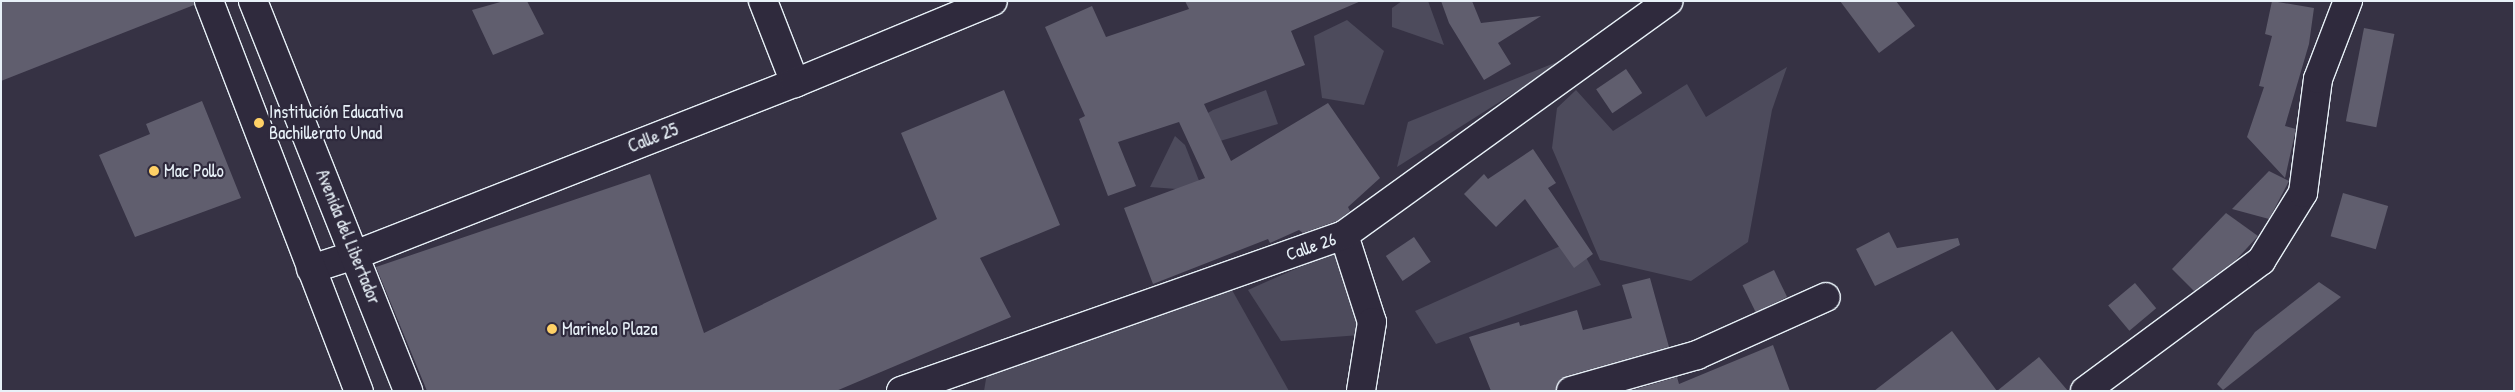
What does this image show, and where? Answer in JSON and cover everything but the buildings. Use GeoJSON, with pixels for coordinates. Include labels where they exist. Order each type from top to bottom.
{"type":"FeatureCollection","features":[{"type":"Feature","properties":{"kind":"street"},"geometry":{"type":"LineString","coordinates":[[209,1],[359,391]]}},
{"type":"Feature","properties":{"kind":"street","name":"Avenida del Libertador"},"geometry":{"type":"LineString","coordinates":[[252,1],[408,391]]}},
{"type":"Feature","properties":{"kind":"street"},"geometry":{"type":"LineString","coordinates":[[763,1],[795,83]]}},
{"type":"Feature","properties":{"kind":"street","name":"Calle 25"},"geometry":{"type":"LineString","coordinates":[[311,268],[355,255],[795,83],[993,1]]}},
{"type":"Feature","properties":{"kind":"street","name":"Calle 26"},"geometry":{"type":"LineString","coordinates":[[901,391],[1344,235],[1668,1]]}},
{"type":"Feature","properties":{"kind":"street"},"geometry":{"type":"LineString","coordinates":[[2085,391],[2261,261],[2303,192],[2318,79],[2348,1]]}},
{"type":"Feature","properties":{"kind":"street"},"geometry":{"type":"LineString","coordinates":[[1344,235],[1372,322],[1361,391]]}},
{"type":"Feature","properties":{"kind":"street"},"geometry":{"type":"LineString","coordinates":[[1571,391],[1697,355],[1826,297]]}},
{"type":"Feature","properties":{"kind":"shaded area"},"geometry":{"type":"Polygon","coordinates":[[[1402,1],[1428,1],[1444,45],[1392,27],[1392,8],[1402,1]]]}},
{"type":"Feature","properties":{"kind":"shaded area"},"geometry":{"type":"Polygon","coordinates":[[[1347,20],[1384,51],[1364,105],[1322,98],[1314,36],[1347,20]]]}},
{"type":"Feature","properties":{"kind":"shaded area"},"geometry":{"type":"Polygon","coordinates":[[[1572,56],[1397,167],[1408,122],[1572,56]]]}},
{"type":"Feature","properties":{"kind":"shaded area"},"geometry":{"type":"Polygon","coordinates":[[[1787,67],[1772,110],[1748,242],[1691,281],[1600,260],[1552,148],[1557,108],[1576,90],[1613,131],[1687,84],[1706,117],[1787,67]]]}},
{"type":"Feature","properties":{"kind":"shaded area"},"geometry":{"type":"Polygon","coordinates":[[[1266,90],[1278,124],[1203,146],[1189,124],[1213,110],[1266,90]]]}},
{"type":"Feature","properties":{"kind":"shaded area"},"geometry":{"type":"Polygon","coordinates":[[[1175,136],[1185,145],[1203,191],[1150,187],[1175,136]]]}},
{"type":"Feature","properties":{"kind":"shaded area"},"geometry":{"type":"Polygon","coordinates":[[[1576,239],[1601,285],[1436,344],[1415,311],[1576,239]]]}},
{"type":"Feature","properties":{"kind":"shaded area"},"geometry":{"type":"Polygon","coordinates":[[[1336,251],[1360,335],[1281,341],[1248,290],[1336,251]]]}},
{"type":"Feature","properties":{"kind":"shaded area"},"geometry":{"type":"Polygon","coordinates":[[[1232,290],[1289,391],[984,391],[987,373],[1232,290]]]}},
{"type":"Feature","properties":{"kind":"place","name":"Institución Educativa Bachillerato Unad"},"geometry":{"type":"Point","coordinates":[259,123]}},
{"type":"Feature","properties":{"kind":"place","name":"Mac Pollo"},"geometry":{"type":"Point","coordinates":[154,171]}},
{"type":"Feature","properties":{"kind":"place","name":"Marinelo Plaza"},"geometry":{"type":"Point","coordinates":[552,329]}}]}
